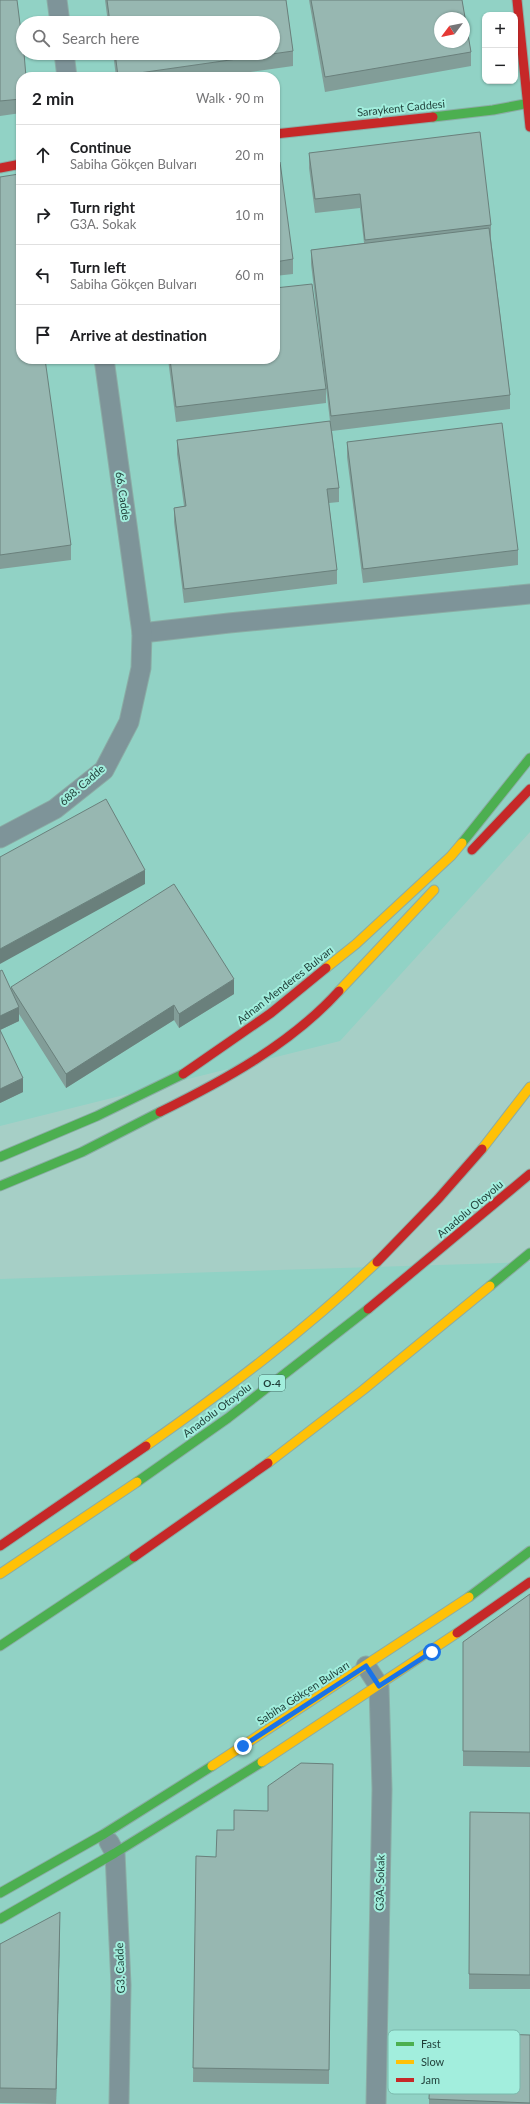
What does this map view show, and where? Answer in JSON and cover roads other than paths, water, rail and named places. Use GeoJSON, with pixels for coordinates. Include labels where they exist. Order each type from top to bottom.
{"type":"FeatureCollection","features":[{"type":"Feature","properties":{"kind":"main road"},"geometry":{"type":"LineString","coordinates":[[517,0],[530,127]]}},
{"type":"Feature","properties":{"kind":"main road","name":"Saraykent Caddesi"},"geometry":{"type":"LineString","coordinates":[[280,133],[493,110],[528,103]]}},
{"type":"Feature","properties":{"kind":"main road"},"geometry":{"type":"LineString","coordinates":[[0,168],[16,165]]}},
{"type":"Feature","properties":{"kind":"main road","name":"Adnan Menderes Bulvarı"},"geometry":{"type":"LineString","coordinates":[[0,1157],[96,1116],[185,1073],[271,1013],[356,944],[450,856],[530,758]]}},
{"type":"Feature","properties":{"kind":"main road"},"geometry":{"type":"LineString","coordinates":[[464,859],[530,789]]}},
{"type":"Feature","properties":{"kind":"main road"},"geometry":{"type":"LineString","coordinates":[[0,1186],[82,1152],[201,1092],[276,1045],[330,1002],[350,982],[370,957],[442,882]]}},
{"type":"Feature","properties":{"kind":"main road"},"geometry":{"type":"LineString","coordinates":[[0,1546],[203,1404],[284,1343],[335,1301],[394,1246],[460,1174],[530,1087]]}},
{"type":"Feature","properties":{"kind":"main road","name":"Anadolu Otoyolu"},"geometry":{"type":"LineString","coordinates":[[0,1574],[183,1451],[344,1329],[530,1174]]}},
{"type":"Feature","properties":{"kind":"main road"},"geometry":{"type":"LineString","coordinates":[[0,1646],[155,1543],[262,1468],[375,1379],[530,1253]]}},
{"type":"Feature","properties":{"kind":"main road","name":"Sabiha Gökçen Bulvarı"},"geometry":{"type":"LineString","coordinates":[[0,1893],[104,1834],[366,1666],[486,1585],[530,1551]]}},
{"type":"Feature","properties":{"kind":"main road"},"geometry":{"type":"LineString","coordinates":[[0,1918],[115,1853],[227,1784],[379,1686],[530,1582]]}},
{"type":"Feature","properties":{"kind":"street"},"geometry":{"type":"LineString","coordinates":[[57,0],[59,16]]}},
{"type":"Feature","properties":{"kind":"street"},"geometry":{"type":"LineString","coordinates":[[65,60],[66,72]]}},
{"type":"Feature","properties":{"kind":"street","name":"66. Cadde"},"geometry":{"type":"LineString","coordinates":[[105,364],[142,633]]}},
{"type":"Feature","properties":{"kind":"street"},"geometry":{"type":"LineString","coordinates":[[142,633],[229,623],[530,594]]}},
{"type":"Feature","properties":{"kind":"street","name":"688. Cadde"},"geometry":{"type":"LineString","coordinates":[[0,838],[55,809],[104,770],[129,722],[141,668],[142,633]]}},
{"type":"Feature","properties":{"kind":"street"},"geometry":{"type":"LineString","coordinates":[[366,1666],[379,1686]]}},
{"type":"Feature","properties":{"kind":"street","name":"G3A. Sokak"},"geometry":{"type":"LineString","coordinates":[[376,2104],[382,1789],[379,1686]]}},
{"type":"Feature","properties":{"kind":"street","name":"G3. Cadde"},"geometry":{"type":"LineString","coordinates":[[104,1834],[115,1853],[121,1985],[119,2104]]}}]}
